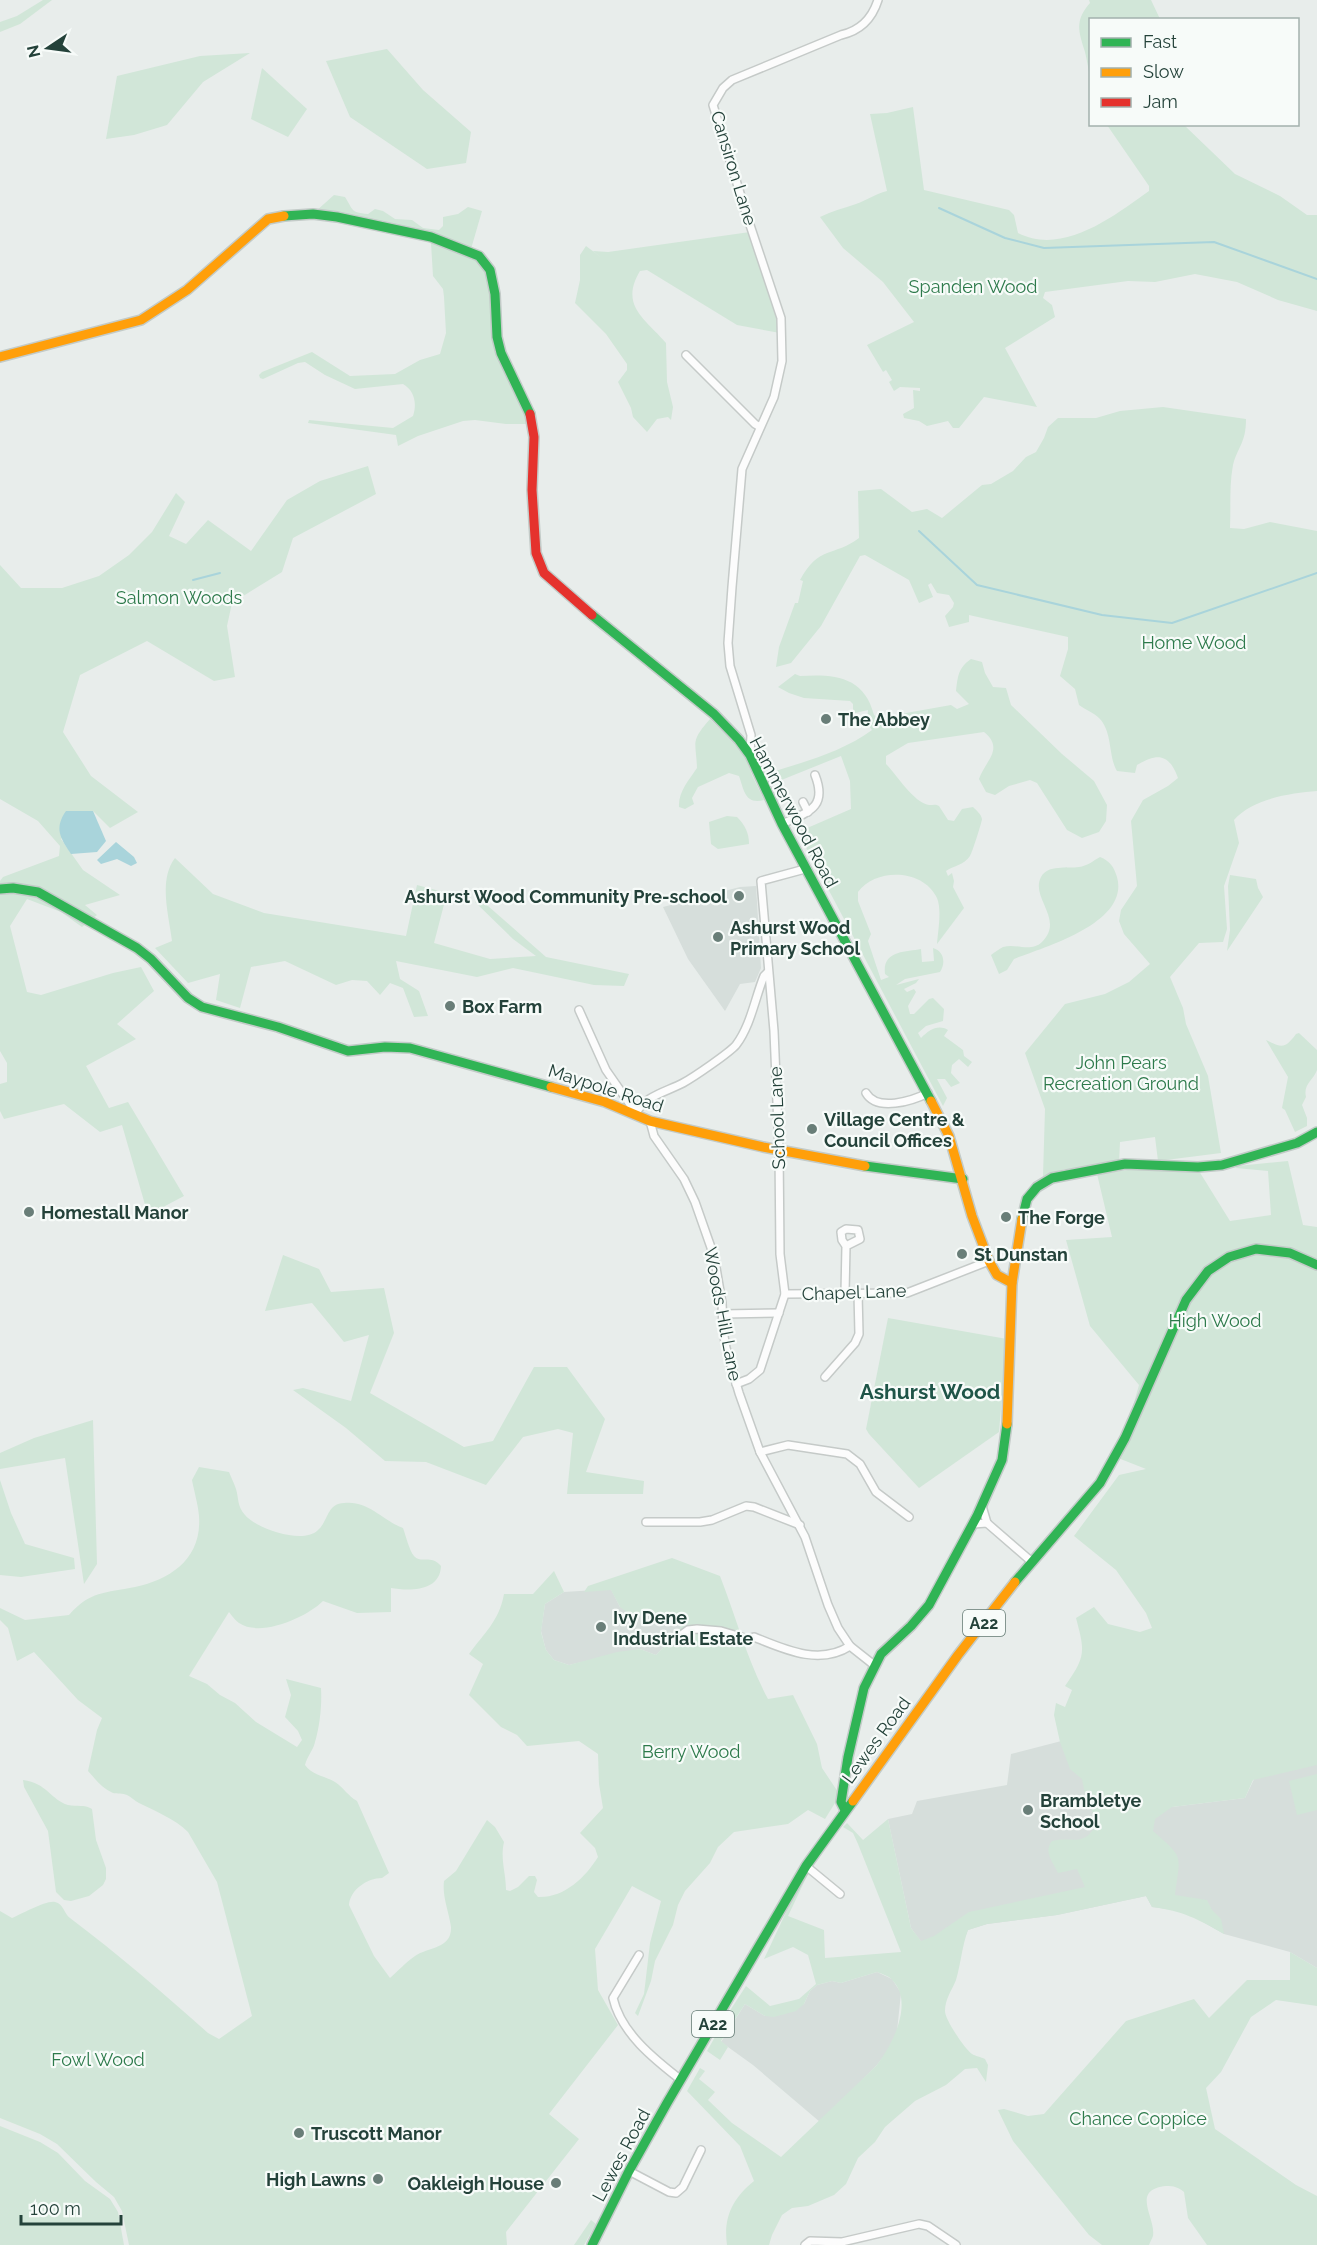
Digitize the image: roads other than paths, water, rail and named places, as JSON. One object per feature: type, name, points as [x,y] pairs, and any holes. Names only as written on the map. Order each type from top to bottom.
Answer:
[{"type":"main road","name":"Hammerwood Road","points":[[0,357],[141,320],[187,290],[268,219],[289,214],[337,217],[431,237],[479,256],[490,270],[495,294],[497,338],[501,353],[522,394],[533,424],[534,541],[536,554],[544,573],[560,589],[714,714],[750,755],[782,824],[949,1136],[972,1216],[989,1261],[997,1275],[1012,1283]]},
{"type":"main road","name":"Maypole Road","points":[[0,890],[13,888],[38,892],[137,948],[151,959],[188,998],[202,1007],[244,1017],[348,1051],[385,1047],[410,1048],[605,1102],[650,1120],[779,1150],[867,1166],[963,1179]]},
{"type":"main road","points":[[845,1810],[841,1802],[848,1757],[864,1688],[874,1665],[881,1654],[911,1626],[929,1605],[973,1524],[1002,1460],[1007,1430],[1010,1380],[1012,1283],[1024,1206],[1028,1199],[1043,1182],[1052,1178],[1125,1164],[1198,1167],[1221,1165],[1298,1143],[1317,1132]]},
{"type":"main road","name":"Lewes Road","points":[[592,2245],[629,2171],[806,1866],[958,1655],[1032,1562],[1100,1483],[1125,1438],[1186,1300],[1208,1271],[1229,1257],[1256,1249],[1290,1253],[1317,1265]]},
{"type":"street","name":"Cansiron Lane","points":[[750,755],[751,735],[730,666],[728,643],[742,469],[774,397],[782,361],[781,318],[713,105],[723,88],[732,81],[841,35],[854,32],[870,18],[878,0]]},
{"type":"street","points":[[686,355],[760,427]]},
{"type":"street","points":[[782,824],[808,812],[816,804],[820,789],[815,775]]},
{"type":"street","points":[[803,802],[808,812]]},
{"type":"street","name":"School Lane","points":[[736,1384],[749,1379],[760,1370],[785,1294],[780,1254],[774,1031],[761,881],[805,868]]},
{"type":"street","points":[[579,1010],[606,1070],[635,1114],[650,1098],[685,1082],[735,1046],[750,1017],[764,976],[768,972]]},
{"type":"street","points":[[866,1093],[870,1100],[878,1103],[912,1101],[928,1093]]},
{"type":"street","name":"Woods Hill Lane","points":[[650,1120],[654,1136],[684,1179],[695,1202],[714,1256],[726,1347],[736,1384],[760,1452],[771,1477],[800,1525],[838,1628],[850,1646],[874,1665]]},
{"type":"street","points":[[845,1293],[846,1246]]},
{"type":"street","name":"Chapel Lane","points":[[785,1294],[908,1293],[989,1261]]},
{"type":"street","points":[[825,1377],[855,1343],[859,1334],[858,1293]]},
{"type":"street","points":[[723,1314],[779,1313]]},
{"type":"street","points":[[760,1452],[788,1445],[847,1454],[860,1464],[876,1492],[909,1517]]},
{"type":"street","points":[[646,1522],[712,1520],[746,1506],[800,1525]]},
{"type":"street","points":[[982,1506],[987,1523],[1032,1562]]},
{"type":"street","points":[[973,1524],[987,1523]]},
{"type":"street","points":[[673,1641],[688,1630],[704,1629],[748,1639],[754,1637],[803,1655],[841,1652],[850,1646]]},
{"type":"street","points":[[806,1866],[840,1894]]},
{"type":"street","points":[[639,1955],[613,1998],[615,2004],[630,2031],[653,2059],[681,2080]]},
{"type":"street","points":[[629,2171],[669,2192],[676,2193],[683,2187],[701,2150]]},
{"type":"street","points":[[805,2245],[810,2241],[843,2242],[919,2224],[928,2226],[956,2245]]},
{"type":"water","points":[[66,811],[93,811],[106,841],[97,852],[71,854],[59,828]]},
{"type":"water","points":[[116,842],[134,857],[137,863],[131,866],[117,859],[101,864],[97,860]]},
{"type":"waterway","points":[[939,208],[1005,238],[1044,248],[1214,242],[1317,279]]},
{"type":"waterway","points":[[919,531],[977,585],[1102,615],[1172,623],[1317,573]]},
{"type":"waterway","points":[[193,580],[220,573]]},
{"type":"place","name":"The Abbey","points":[[826,719]]},
{"type":"place","name":"Ashurst Wood Community Pre-school","points":[[739,896]]},
{"type":"place","name":"Ashurst Wood Primary School","points":[[718,937]]},
{"type":"place","name":"Box Farm","points":[[450,1006]]},
{"type":"place","name":"Village Centre & Council Offices","points":[[812,1129]]},
{"type":"place","name":"Homestall Manor","points":[[29,1212]]},
{"type":"place","name":"The Forge","points":[[1006,1217]]},
{"type":"place","name":"St Dunstan","points":[[962,1254]]},
{"type":"place","name":"Ivy Dene Industrial Estate","points":[[601,1627]]},
{"type":"place","name":"Brambletye School","points":[[1028,1810]]},
{"type":"place","name":"Truscott Manor","points":[[299,2133]]},
{"type":"place","name":"High Lawns","points":[[378,2179]]},
{"type":"place","name":"Oakleigh House","points":[[556,2183]]},
{"type":"district","name":"Ashurst Wood","points":[[930,1391]]},
{"type":"park label","name":"Spanden Wood","points":[[973,286]]},
{"type":"park label","name":"Salmon Woods","points":[[179,597]]},
{"type":"park label","name":"Home Wood","points":[[1194,642]]},
{"type":"park label","name":"John Pears Recreation Ground","points":[[1121,1072]]},
{"type":"park label","name":"High Wood","points":[[1215,1320]]},
{"type":"park label","name":"Berry Wood","points":[[691,1751]]},
{"type":"park label","name":"Fowl Wood","points":[[98,2059]]},
{"type":"park label","name":"Chance Coppice","points":[[1138,2118]]}]
